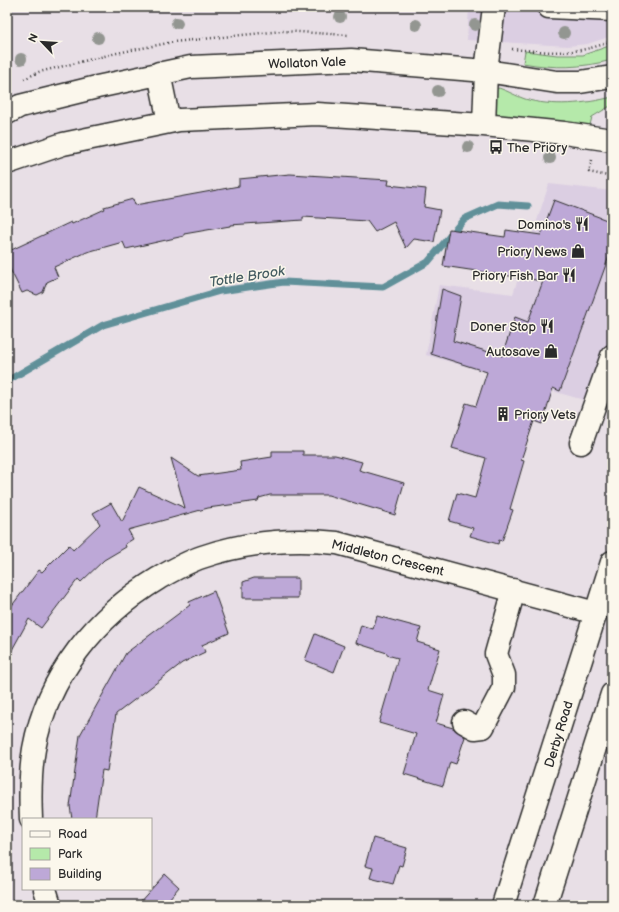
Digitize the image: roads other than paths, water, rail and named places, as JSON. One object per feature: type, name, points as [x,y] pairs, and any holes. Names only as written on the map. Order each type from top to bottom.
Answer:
[{"type":"main road","points":[[484,125],[486,71],[494,7]]},
{"type":"main road","points":[[549,7],[612,10]]},
{"type":"main road","name":"Wollaton Vale","points":[[7,112],[20,106],[191,66],[351,60],[486,71],[557,82],[580,82],[612,77]]},
{"type":"main road","points":[[159,73],[169,122]]},
{"type":"main road","points":[[7,163],[63,144],[169,122],[317,114],[564,132],[612,140]]},
{"type":"main road","points":[[581,443],[612,356]]},
{"type":"main road","name":"Middleton Crescent","points":[[31,818],[30,792],[34,749],[45,712],[70,658],[93,630],[114,610],[135,594],[178,567],[202,557],[228,550],[283,540],[309,540],[337,543],[596,613]]},
{"type":"main road","name":"Derby Road","points":[[503,905],[612,562]]},
{"type":"main road","points":[[464,722],[475,728],[483,727],[504,687],[504,675],[496,654],[514,590]]},
{"type":"main road","points":[[545,905],[612,694]]},
{"type":"main road","points":[[45,890],[50,905]]},
{"type":"waterway","name":"Tottle Brook","points":[[7,381],[103,325],[220,291],[284,282],[383,287],[428,262],[464,219],[498,204],[528,206]]},
{"type":"place","name":"The Priory","points":[[496,147]]},
{"type":"place","name":"Domino's","points":[[582,224]]},
{"type":"place","name":"Priory News","points":[[578,251]]},
{"type":"place","name":"Priory Fish Bar","points":[[569,275]]},
{"type":"place","name":"Doner Stop","points":[[547,326]]},
{"type":"place","name":"Autosave","points":[[551,351]]},
{"type":"place","name":"Priory Vets","points":[[503,414]]}]
